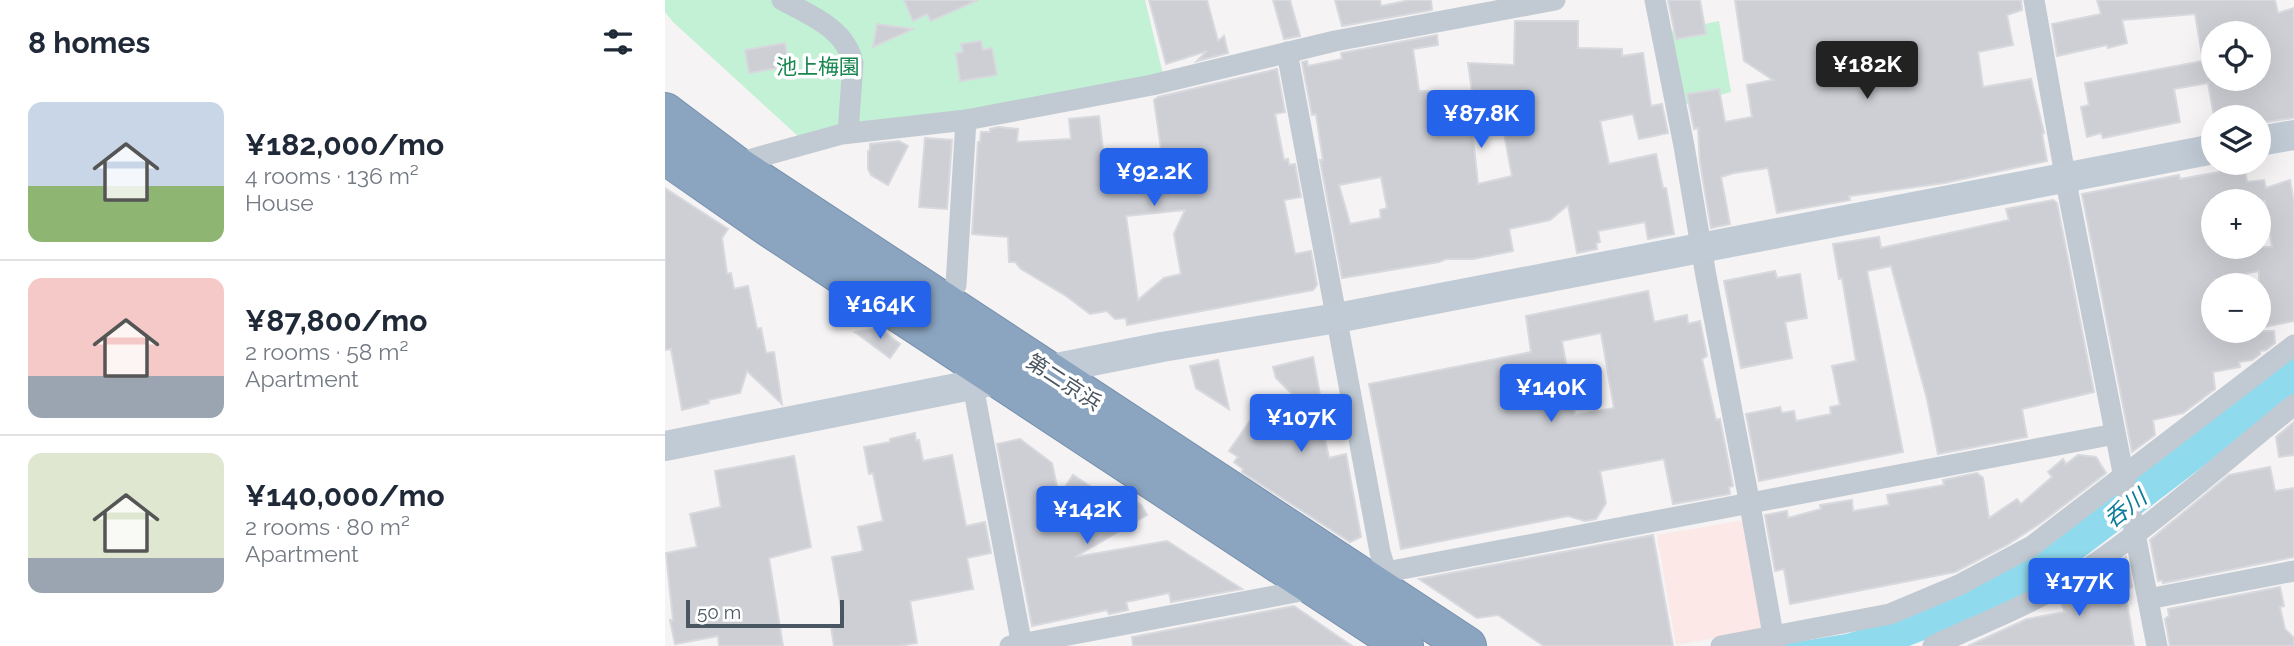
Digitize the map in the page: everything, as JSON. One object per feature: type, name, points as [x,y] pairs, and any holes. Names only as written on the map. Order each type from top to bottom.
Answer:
[{"type":"highway","name":"第二京浜","points":[[665,112],[734,164],[1048,371],[1381,579],[1467,646]]},
{"type":"highway","name":"第二京浜","points":[[665,155],[988,383],[1404,646]]},
{"type":"street","points":[[782,0],[826,24],[844,41],[851,52],[853,63],[848,133]]},
{"type":"street","points":[[734,164],[848,133],[967,120],[1152,85],[1342,39],[1555,0]]},
{"type":"street","points":[[1655,0],[1774,641]]},
{"type":"street","points":[[2034,0],[2065,177],[2157,646]]},
{"type":"street","points":[[1287,52],[1380,552],[1381,579],[2115,434]]},
{"type":"street","points":[[944,302],[956,285],[967,120]]},
{"type":"street","points":[[2271,139],[2294,135]]},
{"type":"street","points":[[665,446],[1162,347],[1338,318],[2201,151]]},
{"type":"street","points":[[1721,646],[1774,641],[1890,614],[1959,585],[2032,546],[2294,345]]},
{"type":"street","points":[[988,383],[1018,645],[1317,589]]},
{"type":"street","points":[[1933,646],[2048,592],[2078,574],[2294,405]]},
{"type":"street","points":[[2148,599],[2294,571]]},
{"type":"shaded area","points":[[1745,520],[1764,629],[1676,645],[1657,535]]},
{"type":"green space","name":"池上梅園","points":[[665,0],[1145,0],[1164,78],[968,114],[872,120],[800,138],[673,22],[665,12]]},
{"type":"green space","points":[[1719,21],[1731,92],[1677,107],[1662,33]]},
{"type":"water","name":"呑川","points":[[2294,355],[2294,397],[2058,577],[1995,613],[1909,646],[1771,646],[1846,634],[1905,616],[1959,594]]},
{"type":"building","points":[[904,0],[978,0],[931,21],[927,14],[913,21]]},
{"type":"building","points":[[1149,0],[1207,0],[1218,41],[1224,36],[1228,53],[1197,61],[1207,51],[1166,64]]},
{"type":"building","points":[[1273,0],[1290,0],[1300,36],[1284,39]]},
{"type":"building","points":[[1335,0],[1380,0],[1381,6],[1410,0],[1431,0],[1432,10],[1342,26]]},
{"type":"building","points":[[1668,0],[1700,0],[1706,34],[1676,39]]},
{"type":"building","points":[[1735,0],[2021,0],[2022,10],[2007,15],[2013,45],[1978,52],[1983,87],[2031,79],[2044,133],[2047,161],[1944,183],[1849,196],[1850,200],[1777,213],[1768,168],[1734,173],[1721,177],[1730,224],[1711,228],[1700,163],[1698,128],[1694,129],[1687,94],[1719,89],[1725,122],[1752,117],[1747,85],[1773,80],[1744,61]]},
{"type":"building","points":[[2097,0],[2275,0],[2278,13],[2294,8],[2294,118],[2271,121],[2271,105],[2212,105],[2209,91],[2271,91],[2271,21],[2201,21],[2201,49],[2195,14],[2122,20],[2127,43],[2057,56],[2052,24],[2101,14]]},
{"type":"building","points":[[1515,21],[1578,21],[1578,48],[1622,49],[1622,56],[1643,53],[1651,106],[1662,104],[1668,133],[1639,139],[1633,114],[1600,121],[1609,164],[1656,154],[1663,188],[1666,188],[1674,234],[1648,239],[1645,222],[1598,231],[1600,242],[1596,243],[1597,249],[1577,253],[1568,205],[1550,220],[1509,229],[1513,251],[1473,259],[1446,259],[1342,278],[1320,160],[1323,160],[1316,114],[1312,115],[1302,62],[1307,61],[1308,66],[1342,59],[1341,53],[1437,35],[1438,45],[1413,49],[1419,91],[1446,91],[1447,97],[1451,91],[1472,91],[1468,63],[1514,65]],"holes":[[[1504,133],[1512,176],[1478,184],[1473,137]],[[1381,177],[1387,208],[1380,210],[1381,218],[1350,224],[1339,185]]]},
{"type":"building","points":[[877,24],[913,29],[873,47]]},
{"type":"building","points":[[981,41],[983,50],[992,48],[997,75],[960,81],[956,53],[963,52],[961,44]]},
{"type":"building","points":[[785,43],[789,66],[749,73],[745,50]]},
{"type":"building","points":[[2201,61],[2201,84],[2174,89],[2180,122],[2103,138],[2101,133],[2087,137],[2081,107],[2089,105],[2085,83]]},
{"type":"building","points":[[1277,69],[1285,112],[1275,114],[1284,160],[1288,159],[1289,165],[1295,164],[1301,197],[1284,200],[1295,254],[1311,251],[1317,285],[1313,290],[1127,325],[1126,318],[1115,319],[1107,311],[1090,314],[1021,269],[1015,262],[1009,262],[1008,237],[972,234],[978,142],[981,132],[990,132],[990,129],[998,127],[1018,129],[1017,142],[1071,139],[1069,119],[1099,116],[1107,183],[1165,177],[1154,100]],"holes":[[[1185,210],[1174,234],[1181,274],[1164,278],[1138,300],[1126,216]]]},
{"type":"building","points":[[925,138],[952,140],[947,209],[919,207]]},
{"type":"building","points":[[899,141],[908,146],[888,185],[871,175],[868,169],[868,151],[870,144]]},
{"type":"building","points":[[2179,175],[2180,179],[2202,175],[2246,175],[2247,182],[2264,180],[2266,188],[2290,180],[2294,203],[2294,321],[2271,326],[2271,273],[2201,273],[2201,343],[2271,343],[2271,331],[2274,331],[2275,343],[2260,351],[2252,360],[2239,362],[2240,367],[2213,372],[2215,389],[2183,413],[2153,420],[2155,435],[2132,452],[2082,194]]},
{"type":"building","points":[[665,188],[728,229],[722,238],[727,274],[731,273],[734,289],[748,286],[757,329],[761,328],[766,353],[774,352],[782,404],[747,371],[740,393],[708,400],[709,403],[682,410],[671,349],[665,350]]},
{"type":"building","points":[[2053,200],[2057,203],[2094,392],[2022,409],[2027,437],[1938,454],[1927,399],[1891,266],[1867,271],[1903,452],[1759,481],[1746,414],[1780,407],[1782,413],[1794,411],[1796,421],[1831,414],[1830,407],[1840,405],[1832,366],[1856,361],[1842,278],[1839,279],[1833,244],[1879,237],[1881,248],[2009,220],[2006,209]]},
{"type":"building","points":[[1775,271],[1777,278],[1800,274],[1807,318],[1785,322],[1792,358],[1741,368],[1724,281]]},
{"type":"building","points":[[1648,291],[1654,322],[1687,315],[1688,324],[1700,321],[1707,356],[1702,359],[1716,420],[1720,419],[1733,486],[1729,487],[1730,494],[1673,504],[1664,459],[1600,471],[1606,503],[1596,519],[1585,521],[1568,516],[1401,549],[1369,384],[1531,352],[1526,316]],"holes":[[[1601,333],[1614,408],[1575,415],[1562,341]]]},
{"type":"building","points":[[879,328],[900,344],[890,358],[855,332]]},
{"type":"building","points":[[1313,357],[1321,400],[1332,398],[1337,423],[1322,426],[1329,458],[1346,454],[1361,537],[1350,542],[1242,472],[1243,469],[1234,462],[1238,457],[1229,451],[1254,415],[1302,404],[1276,378],[1273,367]]},
{"type":"building","points":[[1218,360],[1229,409],[1196,388],[1190,366]]},
{"type":"building","points":[[2294,422],[2294,455],[2279,457],[2276,437]]},
{"type":"building","points":[[915,433],[923,461],[952,455],[966,526],[985,522],[991,553],[967,558],[973,589],[910,601],[917,643],[899,646],[834,646],[831,627],[844,625],[832,557],[863,550],[858,527],[883,521],[873,473],[869,474],[864,447]]},
{"type":"building","points":[[1020,439],[1052,463],[1059,496],[1073,475],[1115,503],[1127,496],[1141,505],[1147,515],[1075,557],[1167,541],[1242,589],[1171,602],[1169,593],[1126,602],[1128,610],[1109,614],[1107,610],[1032,626],[997,444]]},
{"type":"building","points":[[2078,455],[2096,457],[2106,473],[2007,545],[1955,572],[1790,604],[1784,569],[1775,571],[1765,515],[1787,511],[1788,518],[1821,509],[1820,505],[1852,500],[1853,511],[1889,505],[1887,495],[1944,485],[1943,480],[1977,473],[1983,478],[1989,518],[2017,499],[2021,504],[2052,477],[2048,472],[2063,459],[2066,464]]},
{"type":"building","points":[[794,456],[811,547],[769,558],[783,646],[719,646],[718,636],[675,644],[670,620],[673,620],[666,553],[697,547],[690,514],[721,507],[715,471]]},
{"type":"building","points":[[2270,467],[2275,491],[2294,488],[2294,557],[2163,583],[2162,580],[2158,581],[2150,540],[2229,475]]},
{"type":"building","points":[[1653,535],[1673,646],[1544,646],[1498,615],[1477,618],[1419,579]]},
{"type":"building","points":[[2126,557],[2132,587],[2125,590],[2134,646],[1968,646],[2027,619],[2065,612],[2060,601]]},
{"type":"building","points":[[2280,587],[2284,606],[2280,607],[2285,629],[2294,638],[2294,646],[2170,646],[2165,619],[2169,616],[2168,609]]},
{"type":"building","points":[[1294,606],[1352,646],[1133,646],[1132,637]]}]
